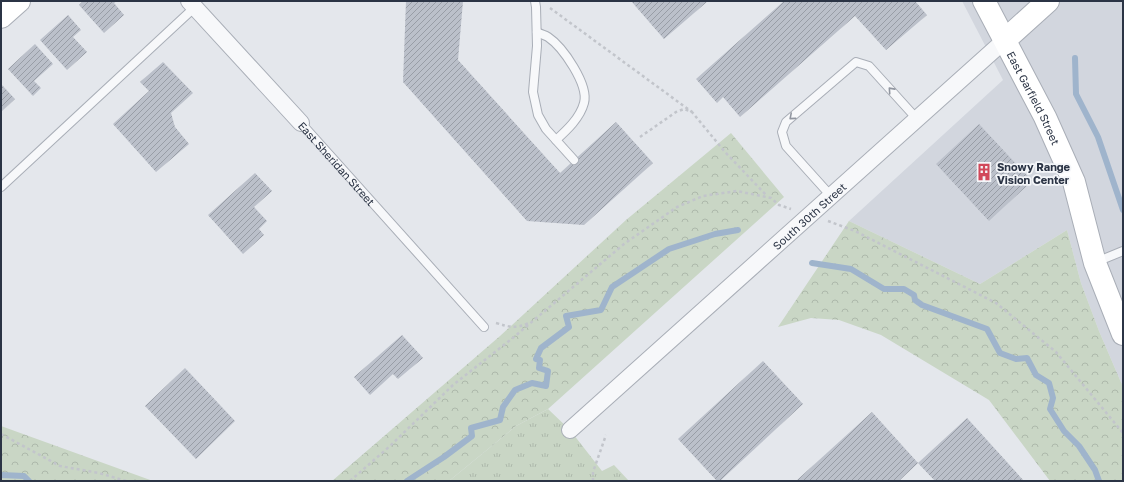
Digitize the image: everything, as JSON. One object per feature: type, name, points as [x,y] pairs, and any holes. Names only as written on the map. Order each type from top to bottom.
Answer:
[{"type":"street","points":[[1,17],[19,1]]},
{"type":"street","name":"East Garfield Street","points":[[984,1],[1045,117],[1074,182],[1095,263],[1123,334]]},
{"type":"street","name":"South 30th Street","points":[[570,430],[1048,1]]},
{"type":"street","name":"East Sheridan Street","points":[[192,4],[301,123]]},
{"type":"lane","points":[[535,1],[537,46],[533,92],[538,115],[546,129],[574,160]]},
{"type":"lane","points":[[1,187],[192,4]]},
{"type":"lane","points":[[537,32],[549,38],[564,54],[577,73],[583,87],[584,102],[578,116],[568,129],[556,140]]},
{"type":"lane","points":[[831,196],[786,146],[782,132],[786,122],[856,62],[869,66],[917,119]]},
{"type":"lane","name":"East Sheridan Street","points":[[301,123],[484,327]]},
{"type":"lane","points":[[1095,263],[1123,251]]},
{"type":"path","points":[[547,6],[692,112],[724,152],[767,196],[779,205],[855,231],[996,303],[1056,352],[1123,433]]},
{"type":"path","points":[[640,137],[676,112],[684,109],[692,112]]},
{"type":"path","points":[[350,481],[390,446],[453,385],[532,322],[624,244],[677,207],[703,196],[737,192],[771,198]]},
{"type":"path","points":[[484,327],[486,324],[493,322],[510,327],[520,327],[532,322]]},
{"type":"path","points":[[1,434],[60,466],[99,473],[126,481]]},
{"type":"path","points":[[593,481],[593,472],[606,435]]},
{"type":"shaded area","points":[[962,1],[1123,1],[1123,387],[1099,331],[1081,283],[1067,230],[980,284],[849,221],[1003,80]]},
{"type":"green space","points":[[731,133],[784,197],[548,409],[516,426],[449,481],[332,481],[500,336],[626,220]]},
{"type":"green space","points":[[849,221],[980,284],[1067,230],[1081,283],[1099,331],[1123,387],[1123,481],[1050,481],[989,400],[881,335],[839,320],[811,318],[778,327]]},
{"type":"green space","points":[[548,409],[570,430],[602,471],[614,465],[629,481],[449,481],[516,426]]},
{"type":"green space","points":[[1,426],[153,481],[1,481]]},
{"type":"building","points":[[83,1],[117,1],[114,3],[124,15],[104,33],[79,5]]},
{"type":"building","points":[[406,1],[463,1],[458,60],[560,173],[616,122],[653,163],[584,225],[527,221],[403,82]]},
{"type":"building","points":[[631,1],[708,1],[664,39]]},
{"type":"building","points":[[784,1],[915,1],[927,15],[886,50],[855,16],[740,117],[723,97],[717,103],[696,79]]},
{"type":"building","points":[[68,15],[81,30],[73,37],[87,52],[67,70],[40,40]]},
{"type":"building","points":[[35,44],[53,64],[34,81],[41,88],[33,96],[8,69]]},
{"type":"building","points":[[163,62],[193,93],[171,113],[175,127],[189,144],[156,172],[113,124],[149,91],[140,82]]},
{"type":"building","points":[[1,84],[15,99],[1,112]]},
{"type":"building","name":"Snowy Range Vision Center","points":[[979,124],[1032,181],[989,221],[936,164]]},
{"type":"building","points":[[255,173],[272,191],[254,207],[267,221],[259,229],[264,235],[243,254],[208,215]]},
{"type":"building","points":[[402,335],[423,358],[398,379],[393,374],[370,395],[354,377]]},
{"type":"building","points":[[763,361],[803,404],[720,481],[717,481],[678,439]]},
{"type":"building","points":[[185,368],[235,421],[196,459],[145,406]]},
{"type":"building","points":[[872,412],[918,463],[899,481],[796,481]]},
{"type":"building","points":[[967,418],[1024,481],[935,481],[918,463]]},
{"type":"waterway","points":[[1075,58],[1076,94],[1098,137],[1123,210]]},
{"type":"waterway","points":[[407,481],[444,457],[472,436],[471,428],[500,420],[503,407],[515,390],[532,383],[546,386],[548,371],[539,368],[540,360],[536,359],[541,348],[569,327],[566,316],[601,310],[612,287],[669,249],[715,234],[738,230]]},
{"type":"waterway","points":[[812,263],[851,269],[884,289],[904,289],[914,295],[915,300],[922,305],[987,329],[1000,353],[1016,359],[1027,358],[1036,375],[1049,383],[1053,398],[1050,409],[1064,431],[1079,446],[1095,470],[1099,481]]},
{"type":"waterway","points":[[1,475],[24,476],[29,481]]},
{"type":"place","name":"Snowy Range Vision Center","points":[[984,172]]}]
